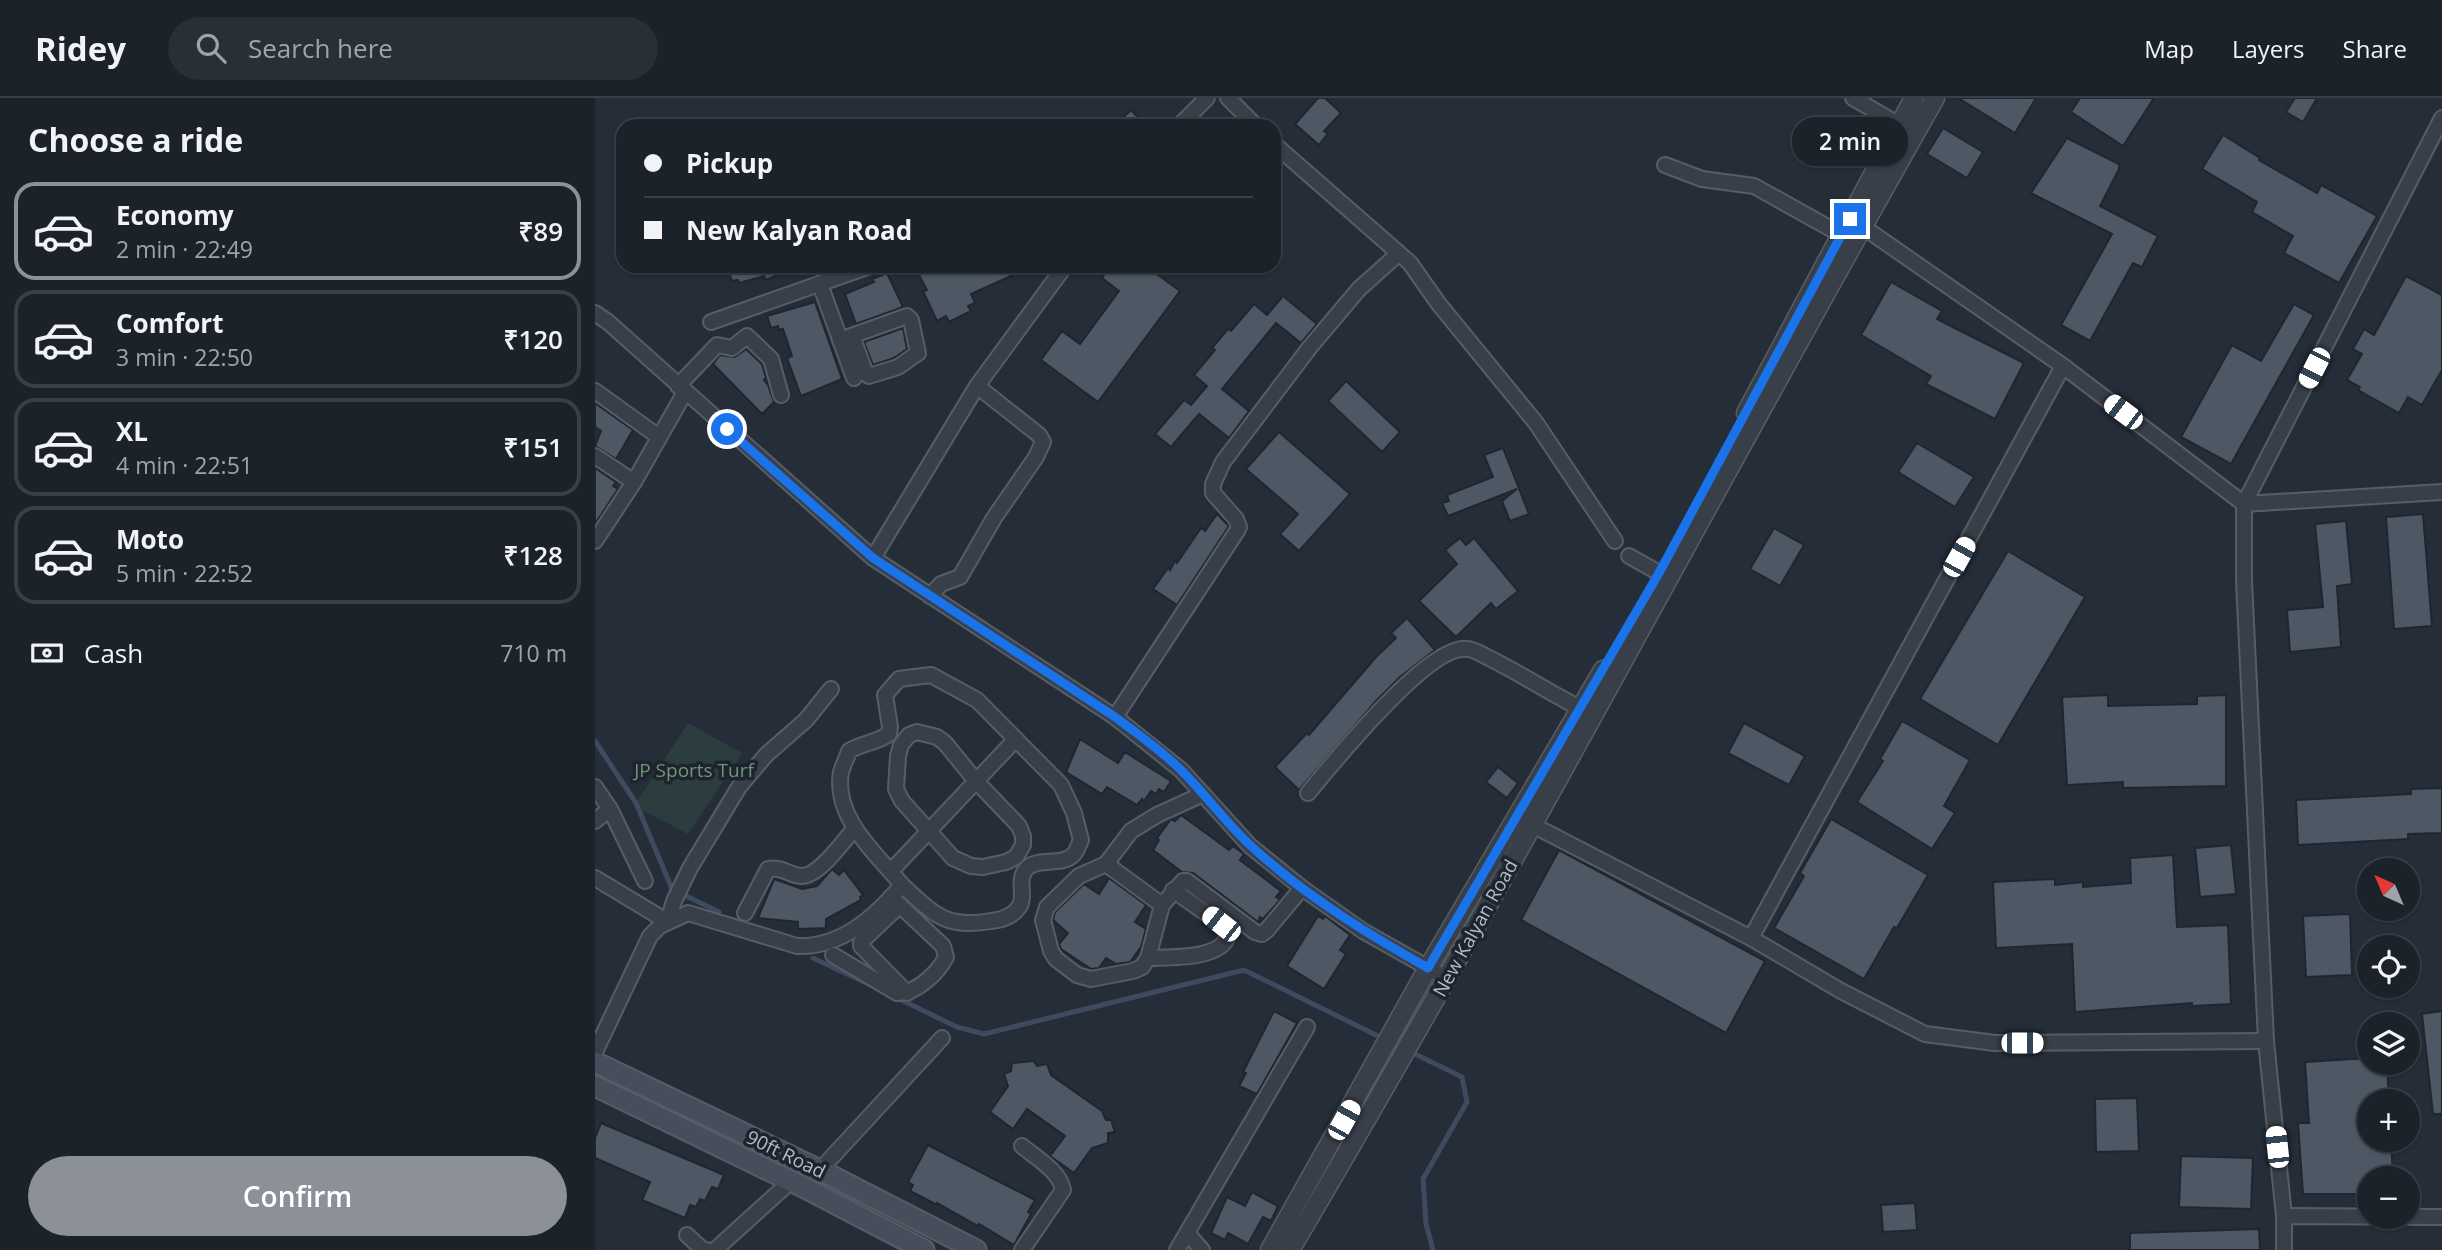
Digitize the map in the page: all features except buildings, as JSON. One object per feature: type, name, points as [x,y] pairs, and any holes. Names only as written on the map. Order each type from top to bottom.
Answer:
[{"type":"main road","name":"90ft Road","points":[[595,1062],[820,1170],[976,1250]]},
{"type":"main road","name":"90ft Road","points":[[595,1086],[791,1181],[925,1250]]},
{"type":"street","points":[[1186,119],[1207,98]]},
{"type":"street","points":[[1228,98],[1249,119]]},
{"type":"street","points":[[1853,98],[1907,130]]},
{"type":"street","points":[[1907,130],[1914,98]]},
{"type":"street","points":[[1789,346],[1907,130],[1935,98]]},
{"type":"street","points":[[2284,1250],[2284,1216],[2266,1041],[2244,580],[2244,503],[2442,118]]},
{"type":"street","points":[[1281,151],[1410,263],[1438,303],[1536,423],[1615,541]]},
{"type":"street","points":[[1665,165],[1702,179],[1754,186],[1852,230],[2063,366],[2244,503],[2442,492]]},
{"type":"street","points":[[1115,717],[1239,527],[1236,519],[1213,493],[1213,484],[1223,461],[1310,347],[1351,299],[1398,254]]},
{"type":"street","points":[[711,323],[851,273]]},
{"type":"street","points":[[873,558],[977,386],[1060,273]]},
{"type":"street","points":[[820,284],[846,338],[866,374],[869,376],[898,367],[916,355],[918,350],[909,317],[846,338]]},
{"type":"street","points":[[595,313],[873,558],[1115,717],[1181,770],[1250,846],[1302,888],[1363,931],[1448,979]]},
{"type":"street","points":[[595,541],[634,482],[681,389],[717,345],[732,348],[747,335],[772,361],[781,395]]},
{"type":"street","points":[[846,338],[854,378]]},
{"type":"street","name":"New Kalyan Road","points":[[1290,1250],[1303,1211],[1428,968],[1524,820],[1777,382],[1789,346]]},
{"type":"street","name":"New Kalyan Road","points":[[1663,576],[1789,346]]},
{"type":"street","points":[[1751,938],[2063,366]]},
{"type":"street","points":[[930,596],[941,584],[960,577],[1043,442],[1039,435],[977,386]]},
{"type":"street","points":[[595,391],[659,437]]},
{"type":"street","points":[[595,456],[634,482]]},
{"type":"street","points":[[1629,556],[1663,576]]},
{"type":"street","points":[[1308,793],[1359,733],[1423,670],[1454,649],[1469,648],[1520,673],[1586,711]]},
{"type":"street","points":[[931,675],[977,700],[1015,740],[1061,785],[1074,813],[1081,840],[1074,855],[1063,860],[1034,864],[1026,869],[1020,879],[1021,901],[1018,909],[1002,919],[969,925],[953,923],[939,916],[902,885],[855,828],[846,813],[841,772],[849,751],[862,744],[878,742],[889,734],[885,695],[899,678],[931,675]]},
{"type":"street","points":[[668,922],[683,880],[739,787],[766,755],[806,720],[831,689]]},
{"type":"street","points":[[916,732],[937,737],[955,754],[976,781],[1019,826],[1023,845],[1016,858],[995,864],[971,866],[953,858],[902,801],[896,789],[901,745],[909,735],[916,732]]},
{"type":"street","points":[[889,734],[901,745]]},
{"type":"street","points":[[891,871],[1015,740]]},
{"type":"street","points":[[595,787],[610,809],[645,881]]},
{"type":"street","points":[[1203,794],[1157,815],[1131,831],[1106,864],[1079,876],[1047,907],[1042,920],[1056,959],[1077,975],[1091,979],[1142,967],[1148,958],[1162,905],[1182,881],[1187,881],[1255,932],[1262,934],[1302,888]]},
{"type":"street","points":[[595,821],[610,809]]},
{"type":"street","points":[[1524,820],[1751,938],[1841,991],[1926,1034],[1995,1043],[2266,1041]]},
{"type":"street","name":"New Kalyan Road","points":[[1270,1250],[1303,1211],[1448,979],[1524,820]]},
{"type":"street","points":[[745,913],[768,869],[774,868],[803,876],[817,871],[855,828]]},
{"type":"street","points":[[1016,858],[1026,869]]},
{"type":"street","points":[[1106,864],[1162,905]]},
{"type":"street","points":[[595,878],[668,922]]},
{"type":"street","points":[[902,885],[896,901],[863,938],[861,946],[907,993]]},
{"type":"street","points":[[1148,958],[1195,956],[1220,947],[1227,941],[1228,935],[1221,924],[1174,890]]},
{"type":"street","points":[[595,1052],[650,936],[660,926],[688,913],[797,946],[806,946],[843,936],[896,901]]},
{"type":"street","points":[[833,955],[889,990],[907,993],[914,990],[942,965],[946,951],[896,901]]},
{"type":"street","points":[[1177,1250],[1307,1027]]},
{"type":"street","points":[[820,1170],[942,1038]]},
{"type":"street","points":[[1022,1146],[1056,1175],[1063,1191],[1023,1250]]},
{"type":"street","points":[[715,1250],[791,1181]]},
{"type":"street","points":[[2284,1216],[2442,1217]]},
{"type":"street","points":[[1188,1234],[1202,1250]]},
{"type":"street","points":[[687,1235],[706,1250]]},
{"type":"green space","name":"JP Sports Turf","points":[[688,723],[742,753],[688,834],[638,808],[640,805],[636,803]]},
{"type":"waterway","points":[[595,741],[636,803],[672,889],[719,912]]},
{"type":"waterway","points":[[813,958],[877,988]]},
{"type":"waterway","points":[[895,997],[957,1027],[984,1034],[1244,970],[1378,1036]]},
{"type":"waterway","points":[[1415,1054],[1462,1077],[1467,1102],[1423,1179],[1426,1224],[1433,1250]]},
{"type":"route","points":[[727,429],[873,558],[1115,717],[1152,745],[1181,770],[1250,846],[1302,888],[1363,931],[1428,968],[1659,573],[1850,219]]}]
